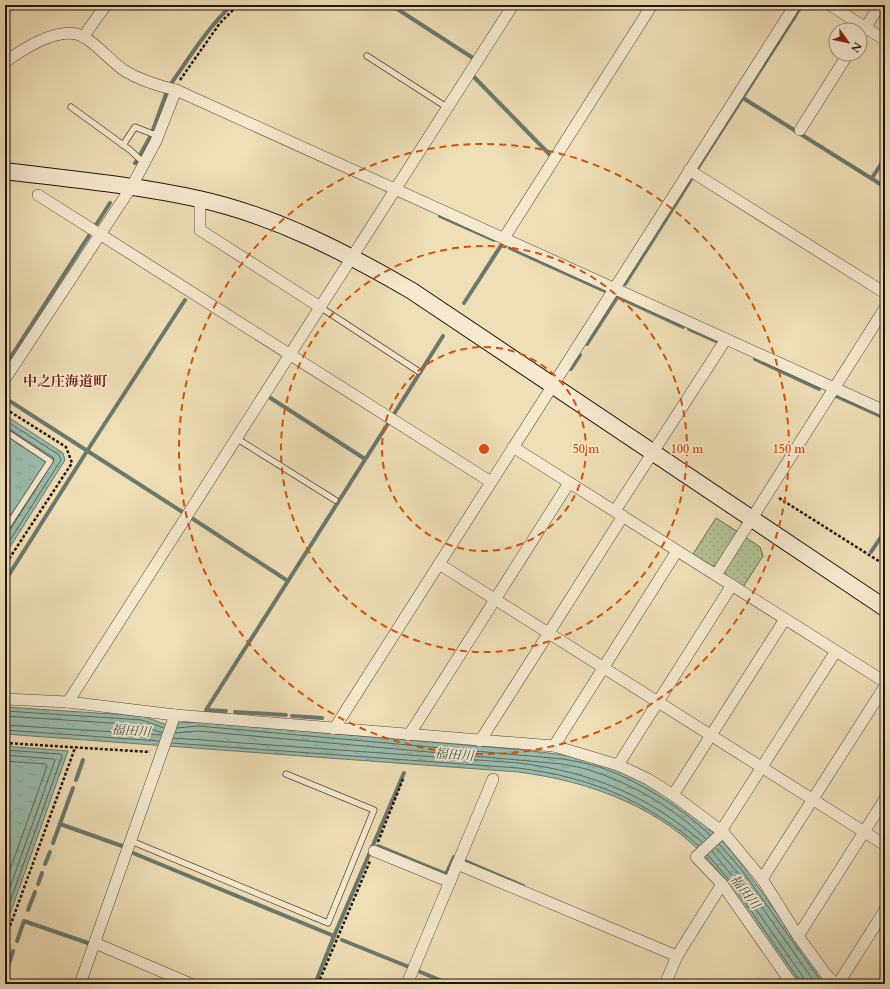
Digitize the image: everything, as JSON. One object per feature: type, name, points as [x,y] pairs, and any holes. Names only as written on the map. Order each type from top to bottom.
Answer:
[{"type":"street","points":[[83,37],[106,5]]},
{"type":"street","points":[[68,702],[513,5]]},
{"type":"street","points":[[504,238],[652,5]]},
{"type":"street","points":[[334,729],[795,5]]},
{"type":"street","points":[[830,5],[851,22]]},
{"type":"street","points":[[868,24],[880,5]]},
{"type":"street","points":[[5,62],[22,50],[55,36],[68,34],[83,37],[125,70],[163,87],[176,90],[885,411]]},
{"type":"street","points":[[868,34],[885,40]]},
{"type":"street","points":[[800,130],[843,62]]},
{"type":"street","points":[[5,379],[132,186],[158,136],[176,90]]},
{"type":"street","points":[[689,170],[885,293]]},
{"type":"street","points":[[5,171],[132,186],[200,200],[266,219],[352,256],[412,290],[750,519],[885,608]]},
{"type":"street","points":[[38,195],[491,482]]},
{"type":"street","points":[[200,200],[200,230],[320,307]]},
{"type":"street","points":[[716,575],[750,519],[885,308]]},
{"type":"street","points":[[480,741],[548,633],[619,514],[653,453],[726,339]]},
{"type":"street","points":[[513,447],[885,682]]},
{"type":"street","points":[[409,735],[569,483]]},
{"type":"street","points":[[554,746],[677,551]]},
{"type":"street","points":[[439,564],[885,845]]},
{"type":"street","points":[[618,765],[732,585]]},
{"type":"street","points":[[673,795],[785,619]]},
{"type":"street","points":[[792,984],[722,884],[696,857],[721,833],[836,651]]},
{"type":"street","points":[[762,879],[885,686]]},
{"type":"street","points":[[5,699],[68,702],[175,715],[554,746],[618,765],[648,779],[673,795],[721,833],[762,879],[798,936],[825,973],[837,984],[885,910]]},
{"type":"street","points":[[80,984],[175,715]]},
{"type":"street","points":[[407,984],[493,779]]},
{"type":"street","points":[[798,936],[885,799]]},
{"type":"street","points":[[374,851],[450,882]]},
{"type":"street","points":[[457,864],[677,956]]},
{"type":"street","points":[[665,984],[677,956],[722,884]]},
{"type":"street","points":[[95,943],[189,984]]},
{"type":"lane","points":[[367,56],[448,108]]},
{"type":"lane","points":[[71,107],[123,145],[144,163]]},
{"type":"lane","points":[[123,145],[134,127],[158,136]]},
{"type":"lane","points":[[320,307],[418,371]]},
{"type":"lane","points":[[5,431],[50,461],[5,530]]},
{"type":"lane","points":[[236,438],[335,500]]},
{"type":"lane","points":[[131,842],[328,924],[374,810],[286,774]]},
{"type":"path","points":[[176,90],[182,76],[220,23],[238,5]]},
{"type":"path","points":[[768,491],[885,565]]},
{"type":"path","points":[[5,743],[75,748],[163,749]]},
{"type":"path","points":[[5,940],[75,748]]},
{"type":"path","points":[[318,984],[403,779]]},
{"type":"green space","points":[[716,518],[738,532],[718,565],[712,566],[693,554]]},
{"type":"green space","points":[[745,537],[760,547],[763,556],[743,587],[725,575],[724,570]]},
{"type":"water","points":[[5,415],[63,453],[65,460],[5,555]]},
{"type":"water","name":"福田川","points":[[5,707],[143,716],[164,724],[197,722],[523,750],[570,756],[597,763],[639,780],[659,792],[698,819],[716,835],[745,869],[828,984],[796,984],[724,879],[694,845],[649,813],[624,800],[598,790],[572,782],[518,772],[5,734]]},
{"type":"water","points":[[5,746],[68,751],[5,928]]},
{"type":"waterway","points":[[170,85],[207,33],[232,5]]},
{"type":"waterway","points":[[391,5],[473,58]]},
{"type":"waterway","points":[[697,169],[802,5]]},
{"type":"waterway","points":[[473,76],[552,157]]},
{"type":"waterway","points":[[153,130],[166,94]]},
{"type":"waterway","points":[[743,98],[885,187]]},
{"type":"waterway","points":[[140,155],[150,137]]},
{"type":"waterway","points":[[872,178],[885,158]]},
{"type":"waterway","points":[[625,284],[692,178]]},
{"type":"waterway","points":[[96,225],[110,203]]},
{"type":"waterway","points":[[440,216],[494,240]]},
{"type":"waterway","points":[[5,366],[90,234]]},
{"type":"waterway","points":[[464,303],[502,244]]},
{"type":"waterway","points":[[510,248],[605,291]]},
{"type":"waterway","points":[[616,296],[683,327]]},
{"type":"waterway","points":[[587,344],[618,296]]},
{"type":"waterway","points":[[87,451],[185,300]]},
{"type":"waterway","points":[[689,329],[718,342]]},
{"type":"waterway","points":[[394,414],[443,336]]},
{"type":"waterway","points":[[571,369],[580,355]]},
{"type":"waterway","points":[[755,359],[819,389]]},
{"type":"waterway","points":[[836,396],[885,418]]},
{"type":"waterway","points":[[269,397],[365,459]]},
{"type":"waterway","points":[[5,398],[184,513]]},
{"type":"waterway","points":[[226,711],[206,710],[389,422]]},
{"type":"waterway","points":[[5,581],[87,451]]},
{"type":"waterway","points":[[190,517],[288,581]]},
{"type":"waterway","points":[[871,552],[885,531]]},
{"type":"waterway","points":[[235,712],[286,715]]},
{"type":"waterway","points":[[292,716],[322,718]]},
{"type":"waterway","points":[[76,780],[83,760]]},
{"type":"waterway","points":[[315,984],[404,773]]},
{"type":"waterway","points":[[53,843],[73,788]]},
{"type":"waterway","points":[[60,824],[122,846]]},
{"type":"waterway","points":[[378,846],[446,874],[454,857]]},
{"type":"waterway","points":[[45,864],[50,852]]},
{"type":"waterway","points":[[133,853],[334,936]]},
{"type":"waterway","points":[[465,861],[523,886]]},
{"type":"waterway","points":[[38,884],[42,873]]},
{"type":"waterway","points":[[28,910],[35,892]]},
{"type":"waterway","points":[[17,941],[24,921],[88,943]]},
{"type":"waterway","points":[[342,940],[409,967]]},
{"type":"waterway","points":[[5,966],[8,967],[13,951]]},
{"type":"waterway","points":[[418,971],[449,984]]},
{"type":"district","name":"中之庄海道町","points":[[65,381]]}]
